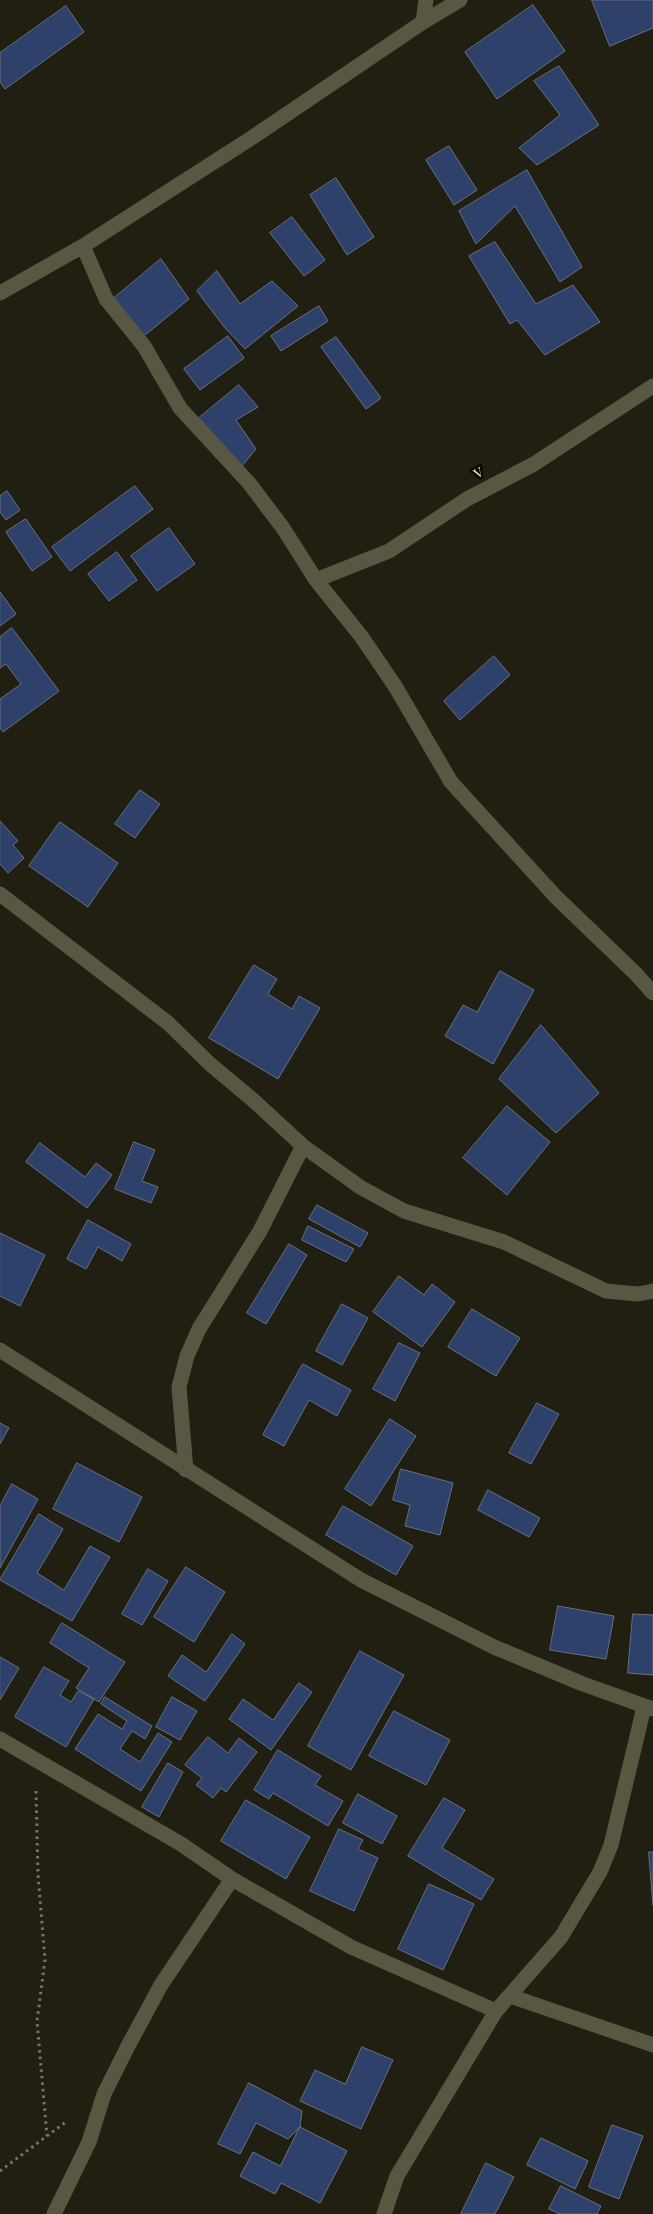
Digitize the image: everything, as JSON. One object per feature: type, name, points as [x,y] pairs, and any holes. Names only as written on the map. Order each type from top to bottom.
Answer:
[{"type":"street","points":[[423,22],[426,0]]},
{"type":"street","points":[[0,293],[84,246],[253,137],[423,22],[460,0]]},
{"type":"street","points":[[84,246],[106,299],[144,346],[180,408],[249,483],[283,528],[316,580],[361,636],[395,686],[451,782],[556,897],[636,974],[653,994]]},
{"type":"street","name":"v","points":[[316,580],[389,551],[467,499],[534,464],[653,386]]},
{"type":"street","points":[[0,894],[168,1023],[210,1064],[303,1146],[360,1187],[404,1211],[504,1242],[606,1291],[638,1294],[653,1291]]},
{"type":"street","points":[[186,1470],[180,1387],[187,1356],[199,1329],[260,1231],[303,1146]]},
{"type":"street","points":[[0,1350],[186,1470],[362,1580],[494,1646],[649,1708],[611,1845],[600,1872],[561,1937],[496,2011],[398,2176],[384,2214]]},
{"type":"street","points":[[0,1739],[181,1844],[232,1878],[351,1947],[496,2011]]},
{"type":"street","points":[[54,2214],[89,2142],[104,2094],[161,1985],[232,1878]]},
{"type":"street","points":[[510,1996],[653,2044]]},
{"type":"path","points":[[36,1760],[38,1875],[45,1960],[37,2020],[47,2136]]},
{"type":"path","points":[[0,2171],[104,2094]]},
{"type":"building","points":[[592,0],[653,0],[653,28],[610,46]]},
{"type":"building","points":[[533,5],[565,51],[497,99],[465,52]]},
{"type":"building","points":[[66,6],[84,32],[5,89],[0,82],[0,53]]},
{"type":"building","points":[[559,66],[599,125],[537,165],[519,148],[560,115],[534,81]]},
{"type":"building","points":[[449,146],[477,190],[454,205],[426,160]]},
{"type":"building","points":[[527,170],[582,267],[560,282],[515,206],[476,244],[459,211]]},
{"type":"building","points":[[336,178],[374,237],[347,255],[310,195]]},
{"type":"building","points":[[292,217],[325,260],[304,276],[270,233]]},
{"type":"building","points":[[495,242],[536,304],[573,285],[600,322],[545,355],[517,320],[510,324],[469,256]]},
{"type":"building","points":[[161,259],[189,299],[139,340],[113,299]]},
{"type":"building","points":[[217,271],[240,304],[272,281],[298,306],[245,349],[225,328],[197,291]]},
{"type":"building","points":[[319,306],[328,321],[281,351],[271,336]]},
{"type":"building","points":[[228,336],[244,358],[200,390],[184,369]]},
{"type":"building","points":[[336,337],[381,398],[366,409],[321,347]]},
{"type":"building","points":[[239,385],[258,407],[236,420],[256,449],[242,466],[199,418]]},
{"type":"building","points":[[135,486],[153,509],[70,571],[52,547]]},
{"type":"building","points":[[7,491],[20,510],[6,520],[0,512],[0,496]]},
{"type":"building","points":[[26,519],[52,557],[32,571],[6,532]]},
{"type":"building","points":[[169,528],[195,564],[157,591],[131,556]]},
{"type":"building","points":[[117,552],[137,580],[109,601],[88,574]]},
{"type":"building","points":[[0,592],[16,614],[0,626]]},
{"type":"building","points":[[12,628],[59,691],[3,732],[0,728],[0,699],[21,684],[6,664],[0,668],[0,637]]},
{"type":"building","points":[[494,656],[510,675],[460,720],[444,701]]},
{"type":"building","points":[[140,790],[160,804],[135,838],[115,824]]},
{"type":"building","points":[[0,821],[18,841],[13,845],[24,858],[8,873],[0,864]]},
{"type":"building","points":[[60,822],[118,863],[88,907],[29,866]]},
{"type":"building","points":[[254,965],[277,979],[268,994],[292,1009],[299,996],[320,1008],[278,1079],[209,1038]]},
{"type":"building","points":[[500,971],[534,990],[493,1064],[445,1036],[463,1005],[477,1012]]},
{"type":"building","points":[[541,1025],[599,1093],[556,1133],[499,1079]]},
{"type":"building","points":[[507,1106],[550,1142],[507,1195],[463,1158]]},
{"type":"building","points":[[134,1142],[155,1150],[142,1181],[158,1187],[151,1203],[115,1189]]},
{"type":"building","points":[[40,1143],[85,1177],[96,1163],[112,1175],[87,1208],[26,1162]]},
{"type":"building","points":[[317,1205],[368,1233],[360,1247],[309,1219]]},
{"type":"building","points":[[88,1220],[131,1244],[122,1261],[98,1247],[86,1269],[67,1259]]},
{"type":"building","points":[[308,1226],[354,1249],[346,1262],[302,1240]]},
{"type":"building","points":[[0,1233],[45,1255],[20,1306],[0,1296]]},
{"type":"building","points":[[289,1244],[307,1255],[266,1324],[247,1313]]},
{"type":"building","points":[[399,1276],[424,1295],[432,1284],[455,1302],[422,1347],[373,1312]]},
{"type":"building","points":[[342,1304],[368,1318],[342,1365],[316,1351]]},
{"type":"building","points":[[472,1309],[520,1338],[496,1376],[448,1347]]},
{"type":"building","points":[[399,1343],[420,1353],[395,1401],[373,1389]]},
{"type":"building","points":[[303,1364],[351,1390],[337,1416],[309,1400],[284,1446],[263,1435]]},
{"type":"building","points":[[537,1403],[559,1414],[531,1464],[509,1453]]},
{"type":"building","points":[[390,1419],[416,1436],[371,1506],[345,1489]]},
{"type":"building","points":[[0,1423],[9,1428],[0,1444]]},
{"type":"building","points":[[77,1463],[142,1497],[119,1542],[53,1509]]},
{"type":"building","points":[[401,1469],[453,1483],[440,1535],[405,1526],[410,1505],[393,1500]]},
{"type":"building","points":[[12,1484],[38,1499],[0,1568],[0,1506]]},
{"type":"building","points":[[488,1490],[540,1518],[529,1537],[478,1510]]},
{"type":"building","points":[[343,1506],[413,1546],[396,1575],[326,1535]]},
{"type":"building","points":[[39,1514],[63,1529],[37,1573],[64,1590],[90,1546],[110,1557],[72,1621],[0,1580]]},
{"type":"building","points":[[186,1567],[225,1592],[194,1642],[154,1617]]},
{"type":"building","points":[[148,1569],[168,1581],[142,1625],[122,1614]]},
{"type":"building","points":[[558,1606],[614,1616],[606,1659],[550,1650]]},
{"type":"building","points":[[633,1614],[653,1615],[653,1675],[628,1673]]},
{"type":"building","points":[[62,1623],[125,1662],[99,1702],[76,1688],[89,1668],[50,1643]]},
{"type":"building","points":[[232,1634],[245,1644],[205,1701],[168,1676],[182,1655],[206,1672]]},
{"type":"building","points":[[360,1651],[404,1675],[351,1770],[308,1746]]},
{"type":"building","points":[[0,1657],[19,1668],[0,1700]]},
{"type":"building","points":[[44,1667],[69,1681],[60,1695],[71,1702],[78,1691],[94,1699],[66,1747],[15,1717]]},
{"type":"building","points":[[299,1683],[312,1692],[271,1750],[229,1719],[243,1699],[273,1720]]},
{"type":"building","points":[[105,1697],[152,1726],[145,1739],[132,1731],[120,1749],[140,1762],[158,1733],[172,1742],[141,1791],[75,1749],[98,1714],[122,1729],[127,1721],[101,1704]]},
{"type":"building","points":[[172,1697],[197,1711],[180,1740],[156,1727]]},
{"type":"building","points":[[394,1711],[450,1740],[426,1785],[369,1756]]},
{"type":"building","points":[[208,1737],[228,1753],[239,1738],[257,1752],[226,1792],[221,1788],[213,1798],[196,1785],[202,1778],[185,1765]]},
{"type":"building","points":[[278,1750],[321,1776],[315,1785],[343,1801],[328,1826],[273,1793],[269,1799],[254,1790]]},
{"type":"building","points":[[168,1763],[183,1772],[159,1817],[142,1807]]},
{"type":"building","points":[[358,1794],[397,1816],[382,1844],[343,1823]]},
{"type":"building","points":[[444,1798],[465,1810],[442,1848],[494,1879],[481,1900],[408,1856]]},
{"type":"building","points":[[246,1800],[310,1837],[286,1879],[221,1841]]},
{"type":"building","points":[[339,1829],[363,1840],[358,1849],[378,1858],[354,1911],[310,1891]]},
{"type":"building","points":[[649,1852],[653,1852],[653,1905]]},
{"type":"building","points":[[429,1884],[474,1904],[443,1970],[398,1949]]},
{"type":"building","points":[[362,2047],[393,2060],[361,2129],[300,2101],[315,2070],[345,2084]]},
{"type":"building","points":[[249,2083],[302,2111],[300,2127],[288,2139],[256,2123],[240,2154],[218,2144]]},
{"type":"building","points":[[612,2125],[643,2136],[619,2199],[589,2187]]},
{"type":"building","points":[[300,2127],[347,2151],[320,2203],[281,2183],[275,2194],[240,2176],[253,2152],[280,2166]]},
{"type":"building","points":[[541,2138],[588,2161],[575,2189],[527,2165]]},
{"type":"building","points":[[486,2163],[514,2177],[495,2214],[461,2214]]},
{"type":"building","points":[[561,2186],[601,2206],[597,2214],[560,2214],[549,2209]]}]
